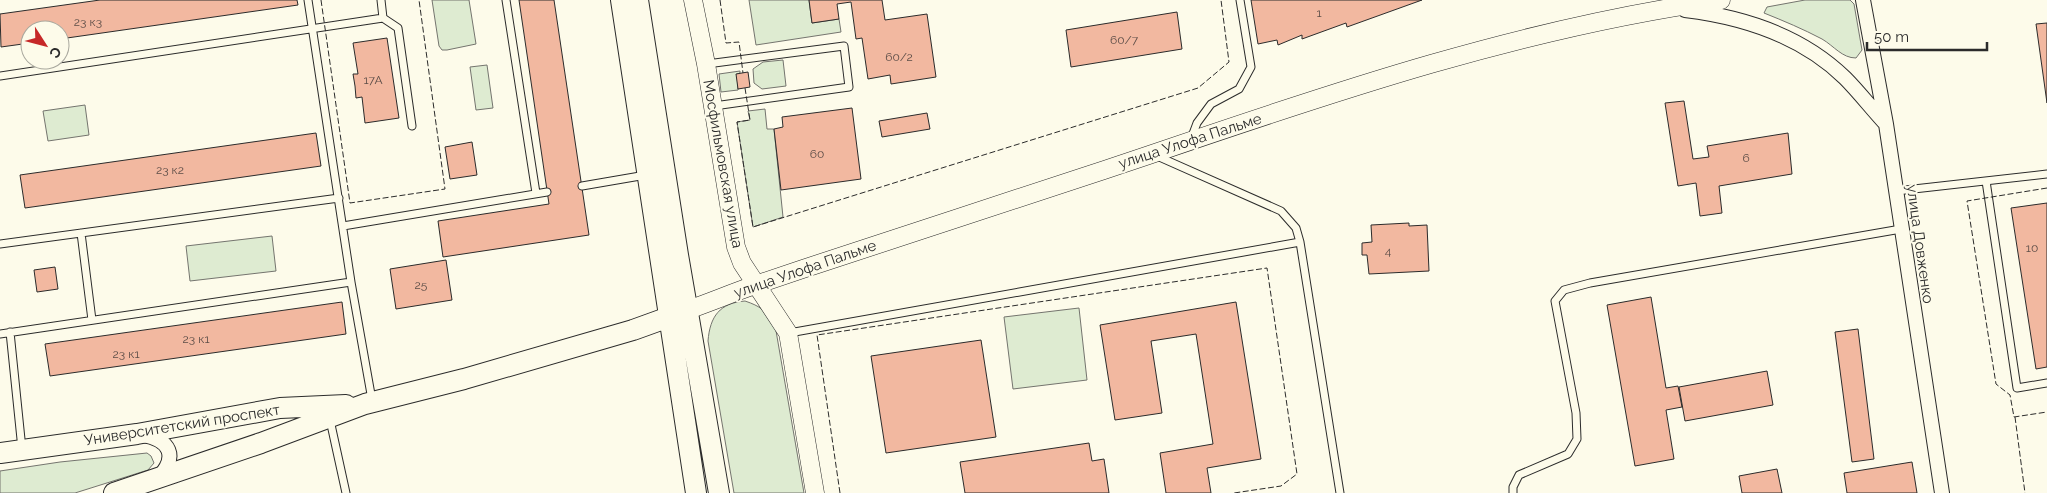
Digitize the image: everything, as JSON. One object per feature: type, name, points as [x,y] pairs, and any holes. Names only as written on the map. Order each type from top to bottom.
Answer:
[{"type":"main road","points":[[620,0],[696,493]]},
{"type":"main road","points":[[638,0],[718,493]]},
{"type":"main road","name":"Университетский проспект","points":[[114,493],[261,443],[369,403],[474,376],[633,330],[668,317]]},
{"type":"main road","name":"Университетский проспект","points":[[0,453],[137,434],[280,408],[369,403]]},
{"type":"street","name":"Мосфильмовская улица","points":[[692,0],[706,64],[736,247],[742,263],[788,333],[815,493]]},
{"type":"street","name":"улица Улофа Пальме","points":[[668,317],[756,285],[1377,80],[1585,23],[1668,7],[1721,0]]},
{"type":"street","name":"улица Довженко","points":[[1863,0],[1886,124],[1942,493]]},
{"type":"street","points":[[1668,7],[1715,14],[1748,22],[1786,37],[1819,56],[1845,78],[1886,124]]},
{"type":"street","points":[[137,434],[154,437],[164,444],[170,452],[170,462],[159,477]]},
{"type":"lane","points":[[308,0],[369,403]]},
{"type":"lane","points":[[381,0],[383,18]]},
{"type":"lane","points":[[506,0],[536,194]]},
{"type":"lane","points":[[1191,140],[1197,123],[1211,104],[1239,89],[1251,67],[1240,0]]},
{"type":"lane","points":[[0,76],[383,18],[398,28],[412,126]]},
{"type":"lane","points":[[706,64],[844,46],[850,87],[713,106]]},
{"type":"lane","points":[[1152,154],[1281,211],[1296,228],[1300,242],[1340,493]]},
{"type":"lane","points":[[1896,191],[2047,174]]},
{"type":"lane","points":[[582,186],[647,175]]},
{"type":"lane","points":[[1986,181],[2017,388],[2047,383]]},
{"type":"lane","points":[[343,226],[547,192]]},
{"type":"lane","points":[[0,244],[338,198]]},
{"type":"lane","points":[[1513,493],[1513,487],[1519,475],[1568,454],[1577,439],[1576,413],[1555,301],[1564,290],[1590,283],[1901,229]]},
{"type":"lane","points":[[81,233],[92,320]]},
{"type":"lane","points":[[788,333],[1300,242]]},
{"type":"lane","points":[[0,334],[351,282]]},
{"type":"lane","points":[[10,332],[22,450]]},
{"type":"lane","points":[[329,417],[346,493]]},
{"type":"green space","points":[[432,0],[469,0],[476,44],[442,50],[439,46]]},
{"type":"green space","points":[[749,0],[809,0],[812,23],[839,19],[841,32],[756,45]]},
{"type":"green space","points":[[1805,0],[1850,0],[1854,4],[1862,50],[1856,58],[1846,56],[1822,39],[1764,13],[1767,7]]},
{"type":"green space","points":[[783,60],[786,86],[762,89],[754,83],[753,69],[763,62]]},
{"type":"green space","points":[[487,65],[493,108],[476,110],[470,67]]},
{"type":"green space","points":[[740,71],[737,74],[738,90],[721,92],[719,74]]},
{"type":"green space","points":[[85,105],[89,135],[48,141],[43,111]]},
{"type":"green space","points":[[765,109],[767,129],[774,129],[783,217],[753,227],[737,122],[750,120],[748,111]]},
{"type":"green space","points":[[272,236],[276,271],[190,281],[186,246]]},
{"type":"green space","points":[[745,301],[763,310],[775,325],[804,493],[734,493],[708,341],[711,324],[718,312],[736,302]]},
{"type":"green space","points":[[1079,308],[1087,380],[1013,389],[1004,317]]},
{"type":"green space","points":[[147,453],[151,456],[154,463],[148,470],[75,493],[0,493],[0,471],[60,462]]},
{"type":"building","points":[[100,0],[297,0],[298,5],[70,38],[70,20],[20,20],[20,44],[1,47],[0,14]]},
{"type":"building","points":[[519,0],[554,0],[589,235],[443,257],[438,221],[549,204]]},
{"type":"building","points":[[809,0],[882,0],[885,20],[927,14],[936,77],[891,84],[890,75],[868,79],[862,38],[856,39],[851,2],[837,4],[839,19],[812,23]]},
{"type":"building","points":[[1251,0],[1422,0],[1347,27],[1346,23],[1302,39],[1302,35],[1278,45],[1277,40],[1258,44]]},
{"type":"building","points":[[1177,12],[1182,49],[1071,67],[1066,30]]},
{"type":"building","points":[[2047,23],[2047,103],[2036,24]]},
{"type":"building","points":[[387,38],[399,118],[365,123],[362,97],[356,98],[353,74],[358,74],[353,43]]},
{"type":"building","points":[[748,72],[750,87],[738,89],[736,74]]},
{"type":"building","points":[[1684,101],[1693,159],[1709,157],[1707,146],[1788,133],[1792,174],[1719,186],[1722,213],[1700,216],[1696,183],[1678,186],[1665,103]]},
{"type":"building","points":[[852,108],[861,179],[781,190],[774,129],[783,127],[782,117]]},
{"type":"building","points":[[927,113],[930,129],[882,137],[879,121]]},
{"type":"building","points":[[316,133],[321,166],[25,208],[20,175]]},
{"type":"building","points":[[472,142],[477,175],[450,179],[445,147]]},
{"type":"building","points":[[2047,203],[2047,367],[2036,369],[2011,208]]},
{"type":"building","points":[[1409,223],[1409,226],[1427,225],[1429,271],[1369,274],[1367,255],[1362,255],[1362,243],[1372,242],[1371,225]]},
{"type":"building","points":[[446,260],[452,300],[396,309],[390,269]]},
{"type":"building","points":[[55,267],[58,289],[37,292],[34,270]]},
{"type":"building","points":[[1651,297],[1666,388],[1678,386],[1682,407],[1666,410],[1674,459],[1635,466],[1607,305]]},
{"type":"building","points":[[342,302],[346,334],[50,376],[45,344]]},
{"type":"building","points":[[1236,302],[1261,459],[1207,468],[1211,493],[1166,493],[1160,453],[1213,444],[1196,334],[1151,341],[1162,413],[1115,420],[1100,325]]},
{"type":"building","points":[[1858,329],[1874,459],[1852,462],[1835,332]]},
{"type":"building","points":[[981,340],[996,437],[886,453],[871,356]]},
{"type":"building","points":[[1767,371],[1773,405],[1685,421],[1679,387]]},
{"type":"building","points":[[1089,443],[1092,461],[1104,459],[1109,493],[965,493],[960,462]]},
{"type":"building","points":[[1912,462],[1917,493],[1847,493],[1844,473]]},
{"type":"building","points":[[1777,469],[1782,493],[1742,493],[1739,476]]},
{"type":"fence","points":[[321,0],[350,203],[445,189],[419,0]]},
{"type":"fence","points":[[720,0],[726,43],[739,42],[743,73]]},
{"type":"fence","points":[[745,88],[750,120],[737,122],[753,227],[1198,88],[1229,62],[1221,0]]},
{"type":"fence","points":[[2047,188],[1967,201],[1996,384],[2010,395],[2014,417],[2047,412]]},
{"type":"fence","points":[[840,493],[817,335],[1267,268],[1297,474],[1281,486],[1234,493]]},
{"type":"fence","points":[[2015,417],[2025,493]]}]
